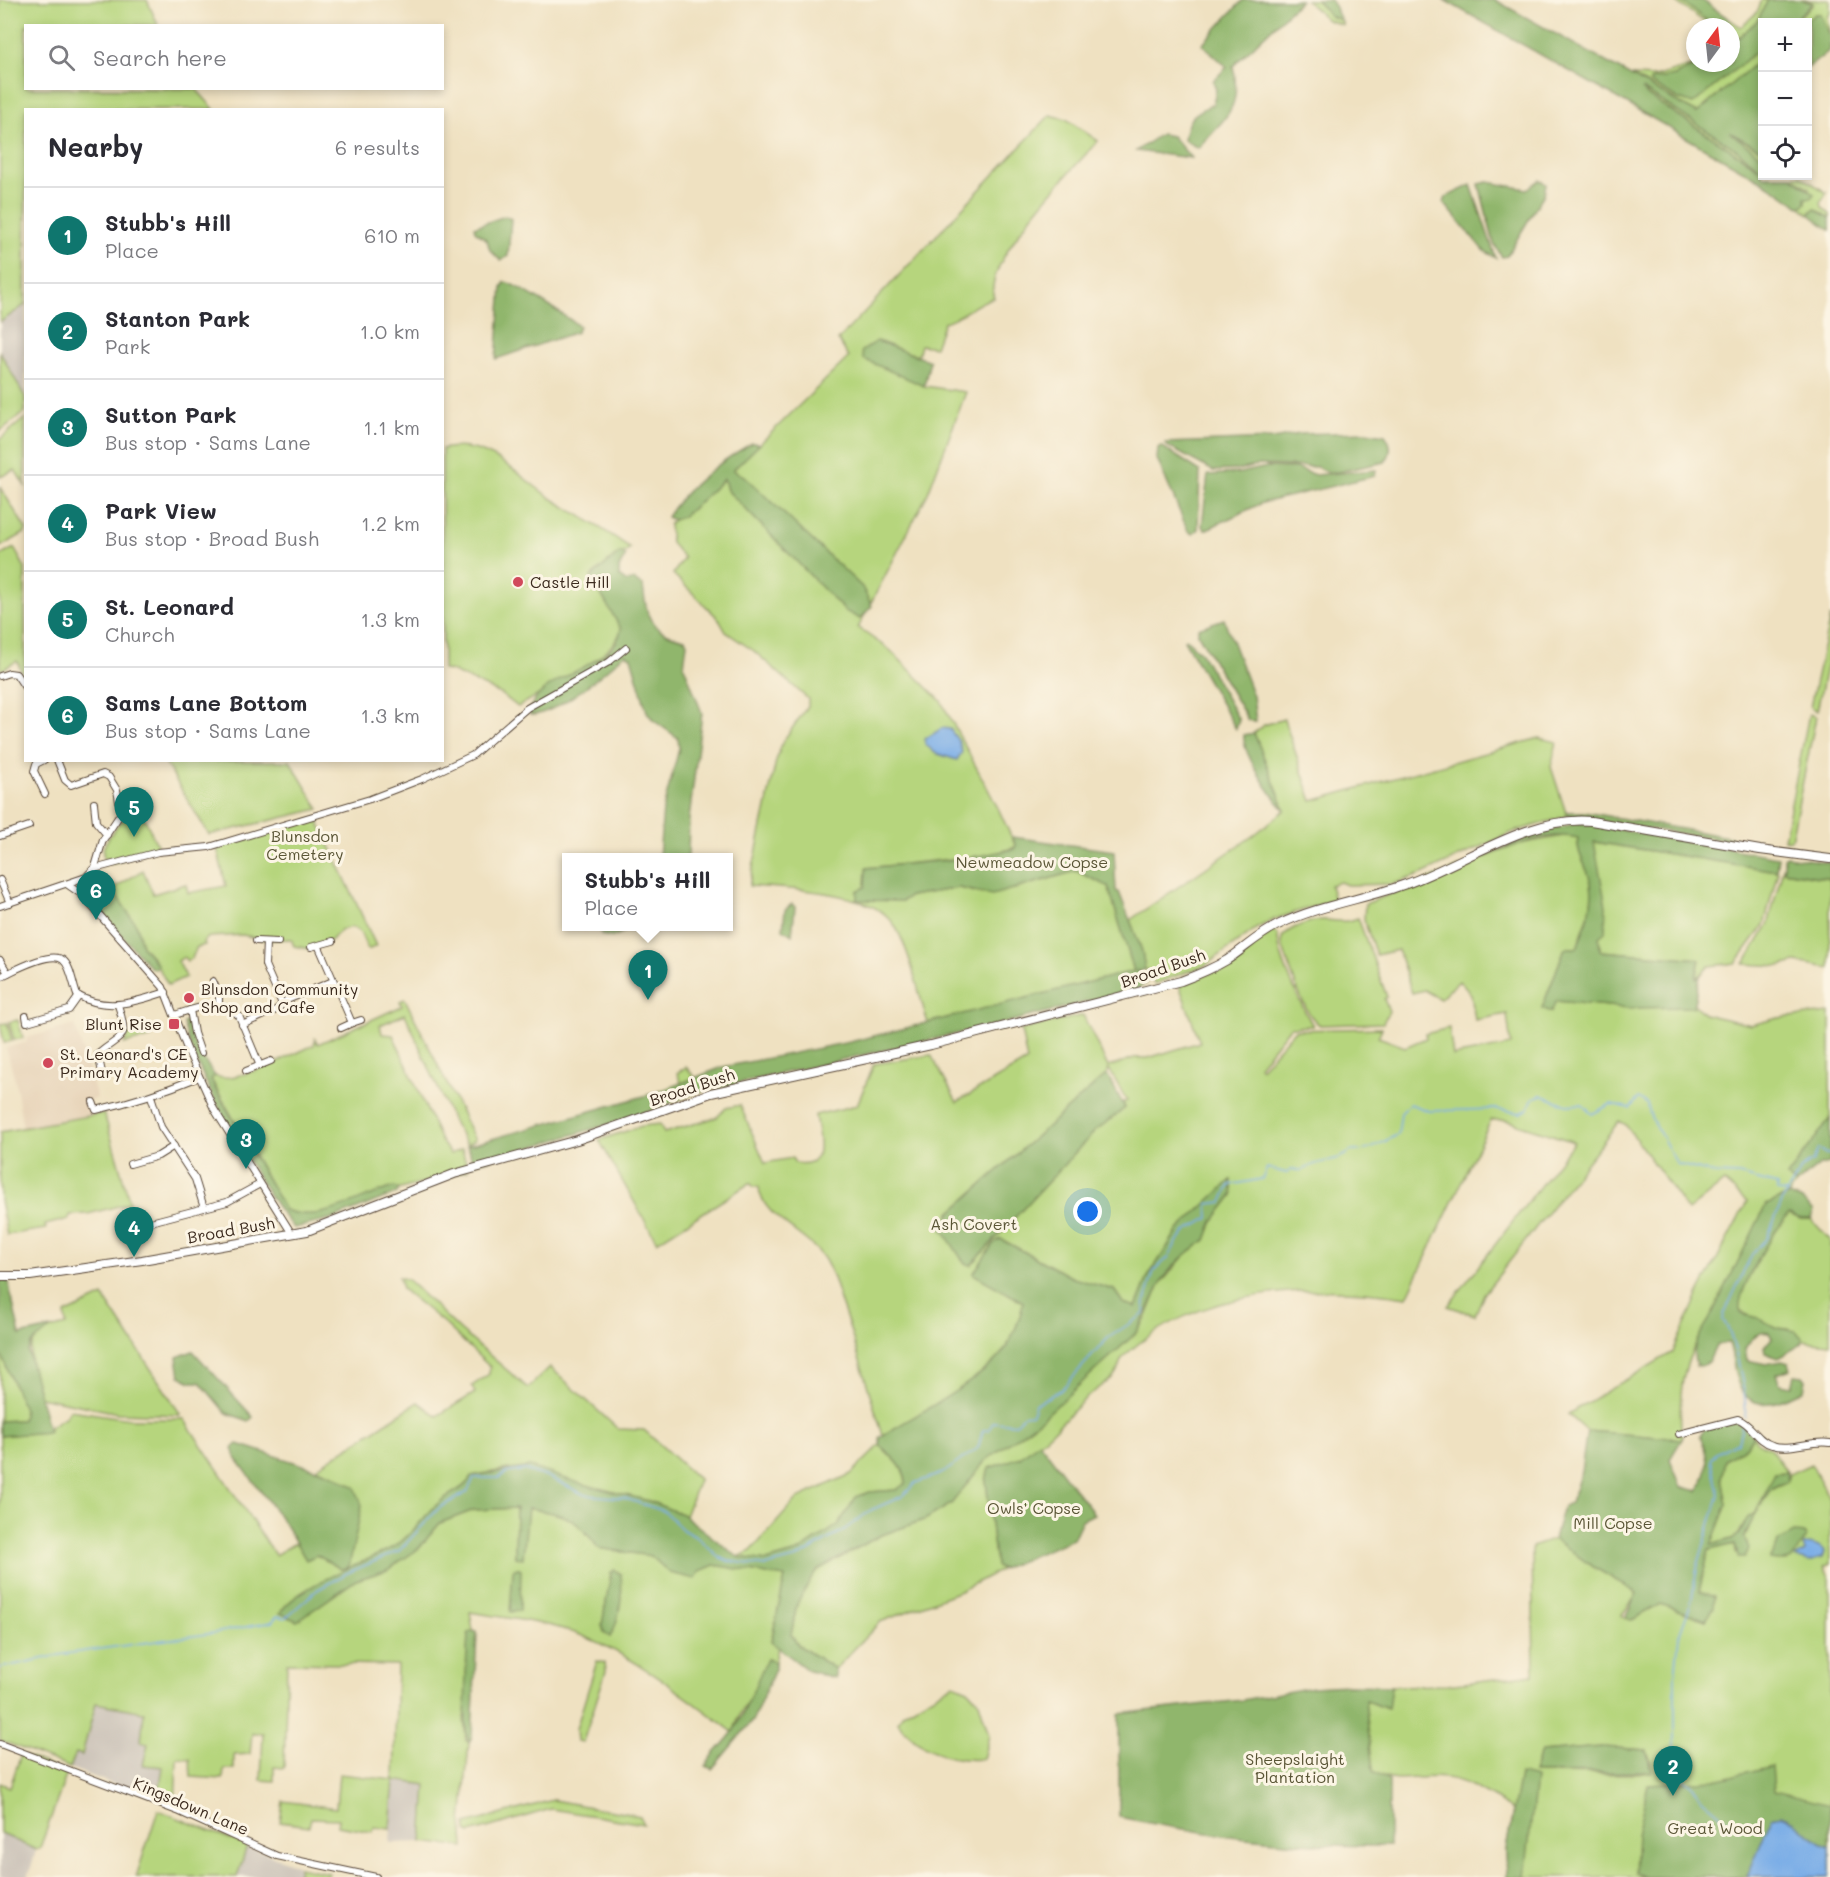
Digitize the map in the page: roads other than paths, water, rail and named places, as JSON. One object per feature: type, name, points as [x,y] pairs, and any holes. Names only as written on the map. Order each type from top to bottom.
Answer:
[{"type":"main road","name":"Broad Bush","points":[[0,1276],[19,1277],[142,1260],[292,1234],[330,1224],[454,1174],[577,1140],[711,1093],[931,1045],[1181,981],[1228,959],[1259,936],[1282,923],[1429,876],[1511,838],[1571,820],[1830,859]]},
{"type":"street","points":[[0,906],[68,885],[82,879],[94,869],[158,852],[190,851],[220,844],[370,799],[423,779],[473,755],[531,705],[609,662],[626,648]]},
{"type":"street","points":[[0,676],[9,673],[16,674],[24,686]]},
{"type":"street","points":[[40,762],[36,764],[34,771],[45,794]]},
{"type":"street","points":[[58,762],[69,784],[76,785],[105,774],[113,782],[122,809],[120,819],[107,835],[94,869]]},
{"type":"street","points":[[94,803],[96,822],[107,835]]},
{"type":"street","points":[[0,836],[29,826]]},
{"type":"street","points":[[81,894],[82,879]]},
{"type":"street","points":[[0,880],[10,903]]},
{"type":"street","points":[[68,885],[81,894],[158,979],[166,992],[199,1077],[226,1132],[292,1234]]},
{"type":"street","points":[[256,941],[278,942]]},
{"type":"street","points":[[311,947],[319,947],[333,941]]},
{"type":"street","points":[[266,942],[265,965],[282,1004]]},
{"type":"street","points":[[319,947],[352,1023]]},
{"type":"street","points":[[0,977],[53,957],[65,963],[79,996]]},
{"type":"street","points":[[0,960],[8,973]]},
{"type":"street","points":[[213,981],[219,995],[219,1006]]},
{"type":"street","points":[[242,1025],[333,981]]},
{"type":"street","points":[[79,996],[118,1005],[136,1002],[166,992]]},
{"type":"street","points":[[26,1016],[27,1022],[67,1011],[79,996]]},
{"type":"street","points":[[103,1077],[98,1054],[118,1041],[123,1032],[118,1005]]},
{"type":"street","points":[[175,1015],[207,1005],[219,1006],[237,1014],[260,1066]]},
{"type":"street","points":[[190,1010],[194,1034],[202,1049]]},
{"type":"street","points":[[341,1028],[362,1020]]},
{"type":"street","points":[[246,1071],[271,1061]]},
{"type":"street","points":[[93,1102],[96,1110],[122,1107],[199,1077]]},
{"type":"street","points":[[151,1096],[161,1127],[195,1179],[204,1208]]},
{"type":"street","points":[[130,1164],[137,1158],[158,1156],[174,1146]]},
{"type":"street","points":[[143,1224],[154,1217],[233,1200],[260,1184]]},
{"type":"street","points":[[1679,1434],[1738,1419],[1763,1441],[1774,1446],[1813,1442],[1830,1443]]},
{"type":"street","name":"Kingsdown Lane","points":[[0,1744],[180,1812],[277,1856],[376,1877]]},
{"type":"water","points":[[942,728],[950,729],[959,742],[962,752],[957,760],[935,753],[925,744],[925,739]]},
{"type":"water","points":[[1803,1545],[1820,1548],[1824,1552],[1822,1558],[1808,1562],[1795,1558],[1805,1552]]},
{"type":"water","points":[[1782,1815],[1830,1847],[1830,1877],[1747,1877],[1772,1817]]},
{"type":"waterway","points":[[0,1668],[64,1654],[214,1633],[272,1622],[277,1616],[285,1618],[317,1590],[347,1573],[399,1551],[439,1508],[467,1492],[474,1478],[498,1478],[506,1473],[525,1470],[551,1478],[585,1495],[624,1498],[664,1511],[683,1530],[698,1538],[719,1557],[728,1561],[766,1566],[797,1558],[844,1530],[871,1510],[903,1496],[915,1483],[943,1473],[978,1448],[983,1430],[989,1430],[993,1422],[1016,1424],[1023,1415],[1032,1414],[1035,1404],[1061,1390],[1108,1338],[1144,1314],[1145,1300],[1154,1271],[1169,1257],[1176,1243],[1187,1230],[1209,1218],[1208,1204],[1222,1202],[1230,1185],[1262,1179],[1267,1168],[1286,1173],[1291,1169],[1301,1171],[1314,1164],[1340,1158],[1351,1151],[1366,1150],[1376,1146],[1398,1135],[1401,1113],[1410,1104],[1429,1111],[1496,1109],[1521,1113],[1528,1109],[1533,1098],[1541,1095],[1567,1105],[1581,1104],[1592,1114],[1611,1104],[1630,1108],[1639,1098],[1647,1104],[1651,1117],[1677,1164],[1715,1174],[1739,1175],[1777,1185],[1777,1191],[1787,1192]]},
{"type":"waterway","points":[[1745,1417],[1739,1367],[1732,1339],[1723,1320],[1724,1314],[1752,1254],[1767,1238],[1784,1197],[1802,1168],[1813,1161],[1818,1149],[1830,1154]]},
{"type":"waterway","points":[[1739,1830],[1702,1799],[1693,1786],[1679,1774],[1675,1764],[1675,1676],[1679,1636],[1691,1603],[1697,1568],[1719,1495],[1711,1460],[1716,1453],[1738,1442],[1742,1426]]},
{"type":"place","name":"Castle Hill","points":[[518,582]]},
{"type":"place","name":"St. Leonard","points":[[134,837]]},
{"type":"place","name":"Sams Lane Bottom","points":[[96,920]]},
{"type":"place","name":"Blunsdon Community Shop and Cafe","points":[[189,998]]},
{"type":"place","name":"Stubb's Hill","points":[[648,1000]]},
{"type":"place","name":"Blunt Rise","points":[[174,1024]]},
{"type":"place","name":"St. Leonard's CE Primary Academy","points":[[48,1063]]},
{"type":"place","name":"Sutton Park","points":[[246,1169]]},
{"type":"place","name":"Park View","points":[[134,1257]]},
{"type":"place","name":"Stanton Park","points":[[1673,1796]]},
{"type":"park label","name":"Blunsdon Cemetery","points":[[305,845]]},
{"type":"park label","name":"Newmeadow Copse","points":[[1032,862]]},
{"type":"park label","name":"Ash Covert","points":[[974,1224]]},
{"type":"park label","name":"Owls' Copse","points":[[1034,1508]]},
{"type":"park label","name":"Mill Copse","points":[[1613,1523]]},
{"type":"park label","name":"Sheepslaight Plantation","points":[[1295,1768]]},
{"type":"park label","name":"Great Wood","points":[[1715,1828]]}]
